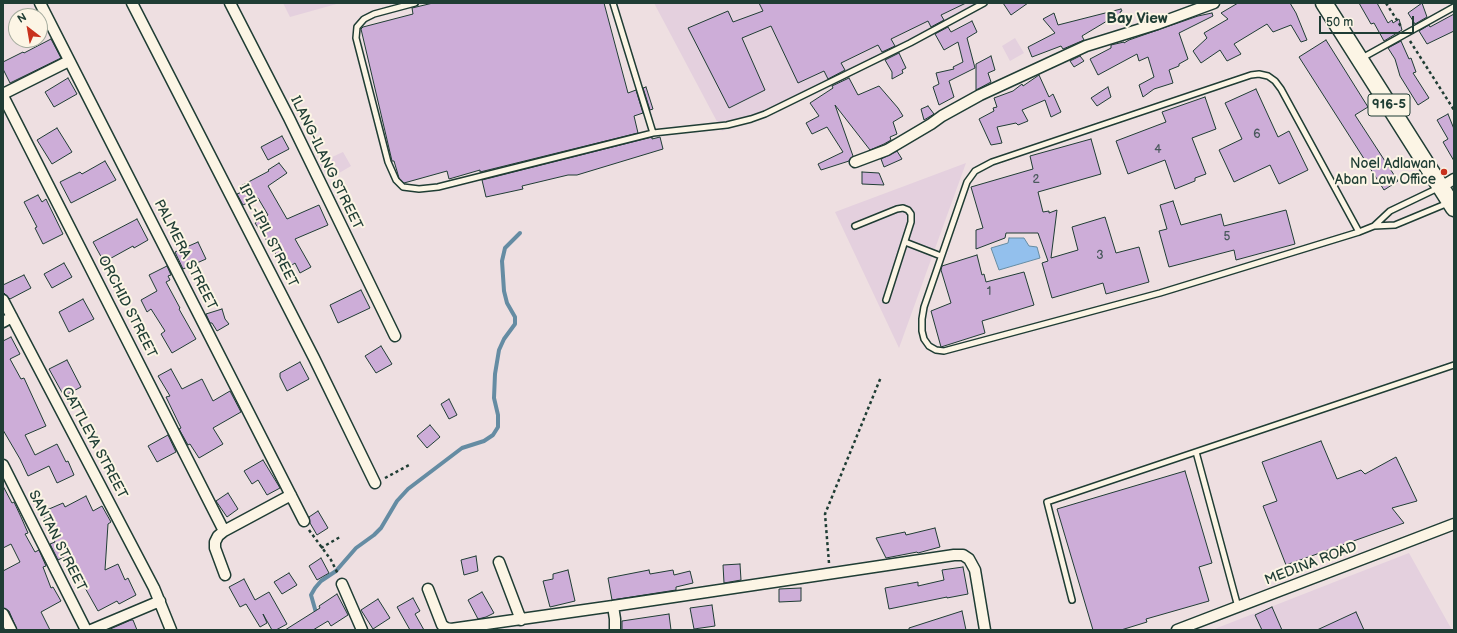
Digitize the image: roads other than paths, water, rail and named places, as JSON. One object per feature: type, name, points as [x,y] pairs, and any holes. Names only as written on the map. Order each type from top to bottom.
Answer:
[{"type":"main road","name":"916-5","points":[[1324,3],[1360,60],[1447,183],[1452,205]]},
{"type":"street","name":"PALMERA STREET","points":[[40,3],[304,521]]},
{"type":"street","name":"IPIL-IPIL STREET","points":[[132,3],[280,290],[342,414],[374,483]]},
{"type":"street","name":"ILANG-ILANG STREET","points":[[230,3],[289,118],[395,336]]},
{"type":"street","points":[[855,162],[887,150],[980,94],[1080,49],[1158,24],[1214,3]]},
{"type":"street","points":[[3,95],[69,61]]},
{"type":"street","name":"ORCHID STREET","points":[[3,95],[224,531]]},
{"type":"street","name":"CATTLEYA STREET","points":[[3,300],[8,320],[160,601],[171,630]]},
{"type":"street","name":"SANTAN STREET","points":[[3,465],[86,630]]},
{"type":"street","points":[[226,575],[215,548],[215,542],[218,536],[224,531],[291,495]]},
{"type":"street","name":"MEDINA ROAD","points":[[1177,630],[1454,524]]},
{"type":"street","points":[[428,589],[442,625],[451,629],[521,620],[954,555],[963,555],[969,559],[975,570],[985,630]]},
{"type":"street","points":[[499,562],[521,620]]},
{"type":"street","points":[[342,584],[362,630]]},
{"type":"street","points":[[91,630],[160,601]]},
{"type":"street","points":[[612,606],[615,619],[615,630]]},
{"type":"street","points":[[3,614],[11,630]]},
{"type":"lane","points":[[415,3],[374,14],[364,19],[357,27],[356,38],[388,162],[396,180],[403,187],[419,189],[438,187],[653,133],[727,125],[751,119],[765,114],[910,43],[984,3]]},
{"type":"lane","points":[[613,3],[653,133]]},
{"type":"lane","points":[[1360,60],[1454,8]]},
{"type":"lane","points":[[1359,232],[1281,89],[1275,81],[1268,76],[1259,74],[1251,75],[984,165],[975,171],[967,182],[924,307],[922,331],[924,339],[929,346],[936,350],[944,351],[1160,293],[1359,232],[1374,226],[1395,225],[1452,205]]},
{"type":"lane","points":[[1374,226],[1390,211],[1447,183]]},
{"type":"lane","points":[[855,226],[903,208],[908,210],[912,218],[886,300]]},
{"type":"lane","points":[[905,242],[941,256]]},
{"type":"lane","points":[[1072,600],[1047,502],[1454,365]]},
{"type":"lane","points":[[1196,452],[1238,607]]},
{"type":"water","points":[[1009,238],[1024,238],[1029,246],[1037,247],[1040,258],[999,270],[991,248],[1008,243]]},
{"type":"waterway","points":[[317,616],[311,595],[315,588],[321,581],[336,571],[356,548],[381,528],[397,501],[408,489],[462,448],[484,441],[493,435],[498,427],[498,415],[494,398],[495,374],[499,350],[504,339],[515,324],[515,317],[507,303],[504,291],[502,261],[505,248],[520,233]]},
{"type":"place","name":"Noel Adlawan Aban Law Office","points":[[1444,172]]},
{"type":"district","name":"Bay View","points":[[1137,19]]}]
